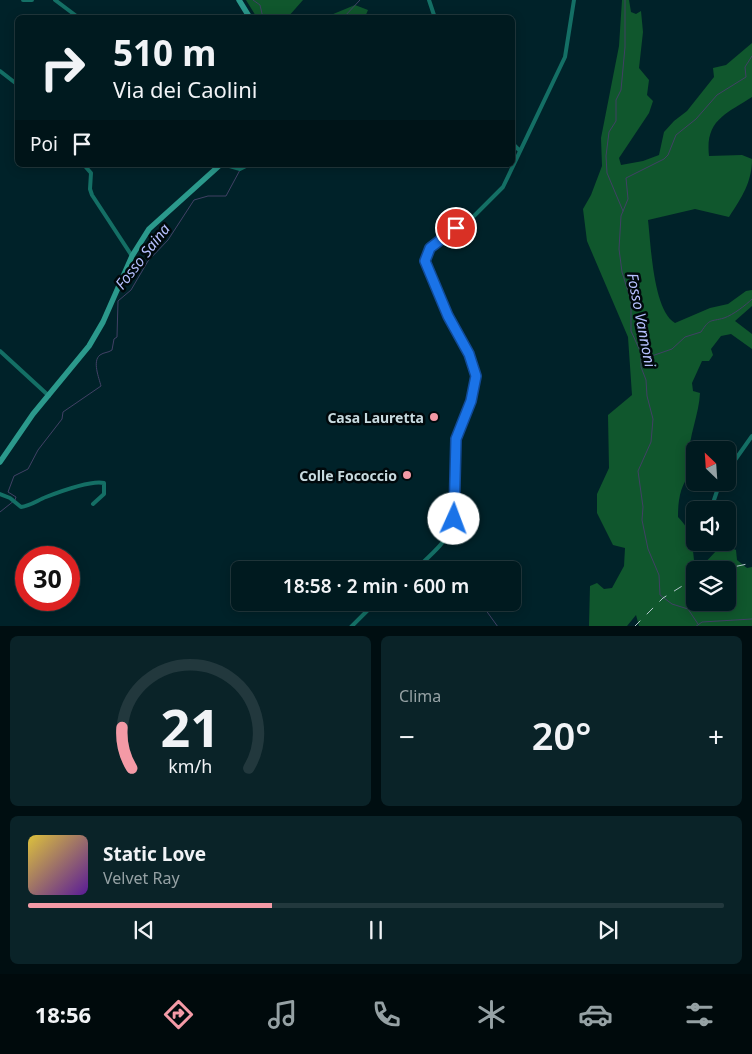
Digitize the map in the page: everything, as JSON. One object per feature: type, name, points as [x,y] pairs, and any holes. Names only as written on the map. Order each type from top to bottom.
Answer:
[{"type":"main road","points":[[239,0],[248,15]]},
{"type":"main road","points":[[0,462],[89,346],[103,322],[132,256],[155,221],[218,167]]},
{"type":"street","points":[[23,0],[32,0]]},
{"type":"street","points":[[55,0],[75,15]]},
{"type":"street","points":[[429,0],[434,15]]},
{"type":"street","points":[[515,161],[544,104],[564,57],[574,0]]},
{"type":"street","points":[[0,72],[15,82]]},
{"type":"street","points":[[515,146],[520,150]]},
{"type":"street","points":[[86,167],[91,173],[90,189],[92,194],[132,256]]},
{"type":"street","points":[[232,167],[240,170],[245,167]]},
{"type":"street","points":[[424,561],[444,540],[452,526],[455,510],[456,439],[471,401],[476,382],[469,354],[457,334],[426,268],[425,256],[438,240],[471,219],[497,196],[512,167]]},
{"type":"street","points":[[0,351],[49,396]]},
{"type":"street","points":[[736,459],[752,436]]},
{"type":"street","points":[[0,494],[13,500],[21,507],[27,507],[54,494],[104,482],[104,494],[93,504]]},
{"type":"street","points":[[714,500],[717,491]]},
{"type":"street","points":[[351,626],[367,611]]},
{"type":"green space","points":[[246,0],[303,0],[290,15],[255,15]]},
{"type":"green space","points":[[622,0],[629,0],[631,12],[636,14],[641,11],[643,32],[639,68],[649,80],[647,95],[653,101],[649,113],[619,158],[621,165],[643,161],[659,155],[664,132],[687,111],[714,77],[713,68],[726,65],[752,43],[752,97],[719,119],[710,134],[709,144],[709,156],[742,155],[752,159],[748,182],[738,203],[729,217],[695,209],[648,220],[654,276],[662,305],[668,316],[675,323],[710,308],[728,304],[746,291],[752,290],[752,306],[735,321],[752,334],[752,349],[731,334],[721,336],[711,349],[713,355],[709,361],[702,361],[692,383],[693,391],[700,393],[699,403],[690,441],[686,441],[686,480],[680,494],[678,517],[686,528],[686,551],[693,551],[694,561],[686,561],[686,611],[736,611],[736,561],[707,561],[716,551],[736,550],[737,560],[747,568],[752,567],[752,626],[639,626],[636,615],[627,626],[589,626],[590,586],[597,583],[604,589],[612,588],[624,566],[625,548],[613,545],[597,513],[597,494],[609,468],[608,415],[632,395],[628,337],[587,241],[583,209],[591,195],[602,166],[601,138],[619,46]]},
{"type":"green space","points":[[355,5],[368,10],[366,15],[331,15]]},
{"type":"waterway","name":"Fosso Saina","points":[[253,0],[260,5],[262,15]]},
{"type":"waterway","points":[[346,15],[360,0]]},
{"type":"waterway","points":[[623,211],[607,173],[606,156],[609,132],[616,121],[616,100],[621,90],[625,47],[625,0]]},
{"type":"waterway","name":"Fosso Vannoni","points":[[698,624],[688,609],[672,604],[660,595],[659,575],[648,549],[642,520],[643,507],[638,471],[651,442],[653,419],[647,396],[646,380],[641,367],[641,353],[631,331],[631,301],[622,272],[619,249],[621,216],[628,199],[626,178],[664,159],[668,155],[676,135],[696,119],[717,95],[746,77],[745,67],[752,56]]},
{"type":"waterway","name":"Fosso Saina","points":[[0,512],[15,500],[16,497],[8,492],[14,476],[28,469],[38,450],[62,419],[63,412],[101,386],[96,361],[100,355],[112,350],[114,339],[117,337],[118,301],[131,290],[148,261],[168,240],[194,200],[208,196],[226,196],[240,170]]},
{"type":"waterway","points":[[643,359],[672,349],[685,337],[701,332],[706,324],[713,320],[731,315],[752,299]]},
{"type":"waterway","points":[[486,611],[497,626]]},
{"type":"waterway","points":[[696,626],[702,622],[752,619]]},
{"type":"railway","points":[[736,566],[752,563]]},
{"type":"railway","points":[[635,626],[663,598],[686,584]]},
{"type":"place","name":"Casa Lauretta","points":[[434,417]]},
{"type":"place","name":"Colle Fococcio","points":[[407,475]]},
{"type":"route","points":[[454,519],[456,439],[471,401],[476,376],[469,354],[457,334],[426,268],[425,256],[438,240],[456,228]]}]
